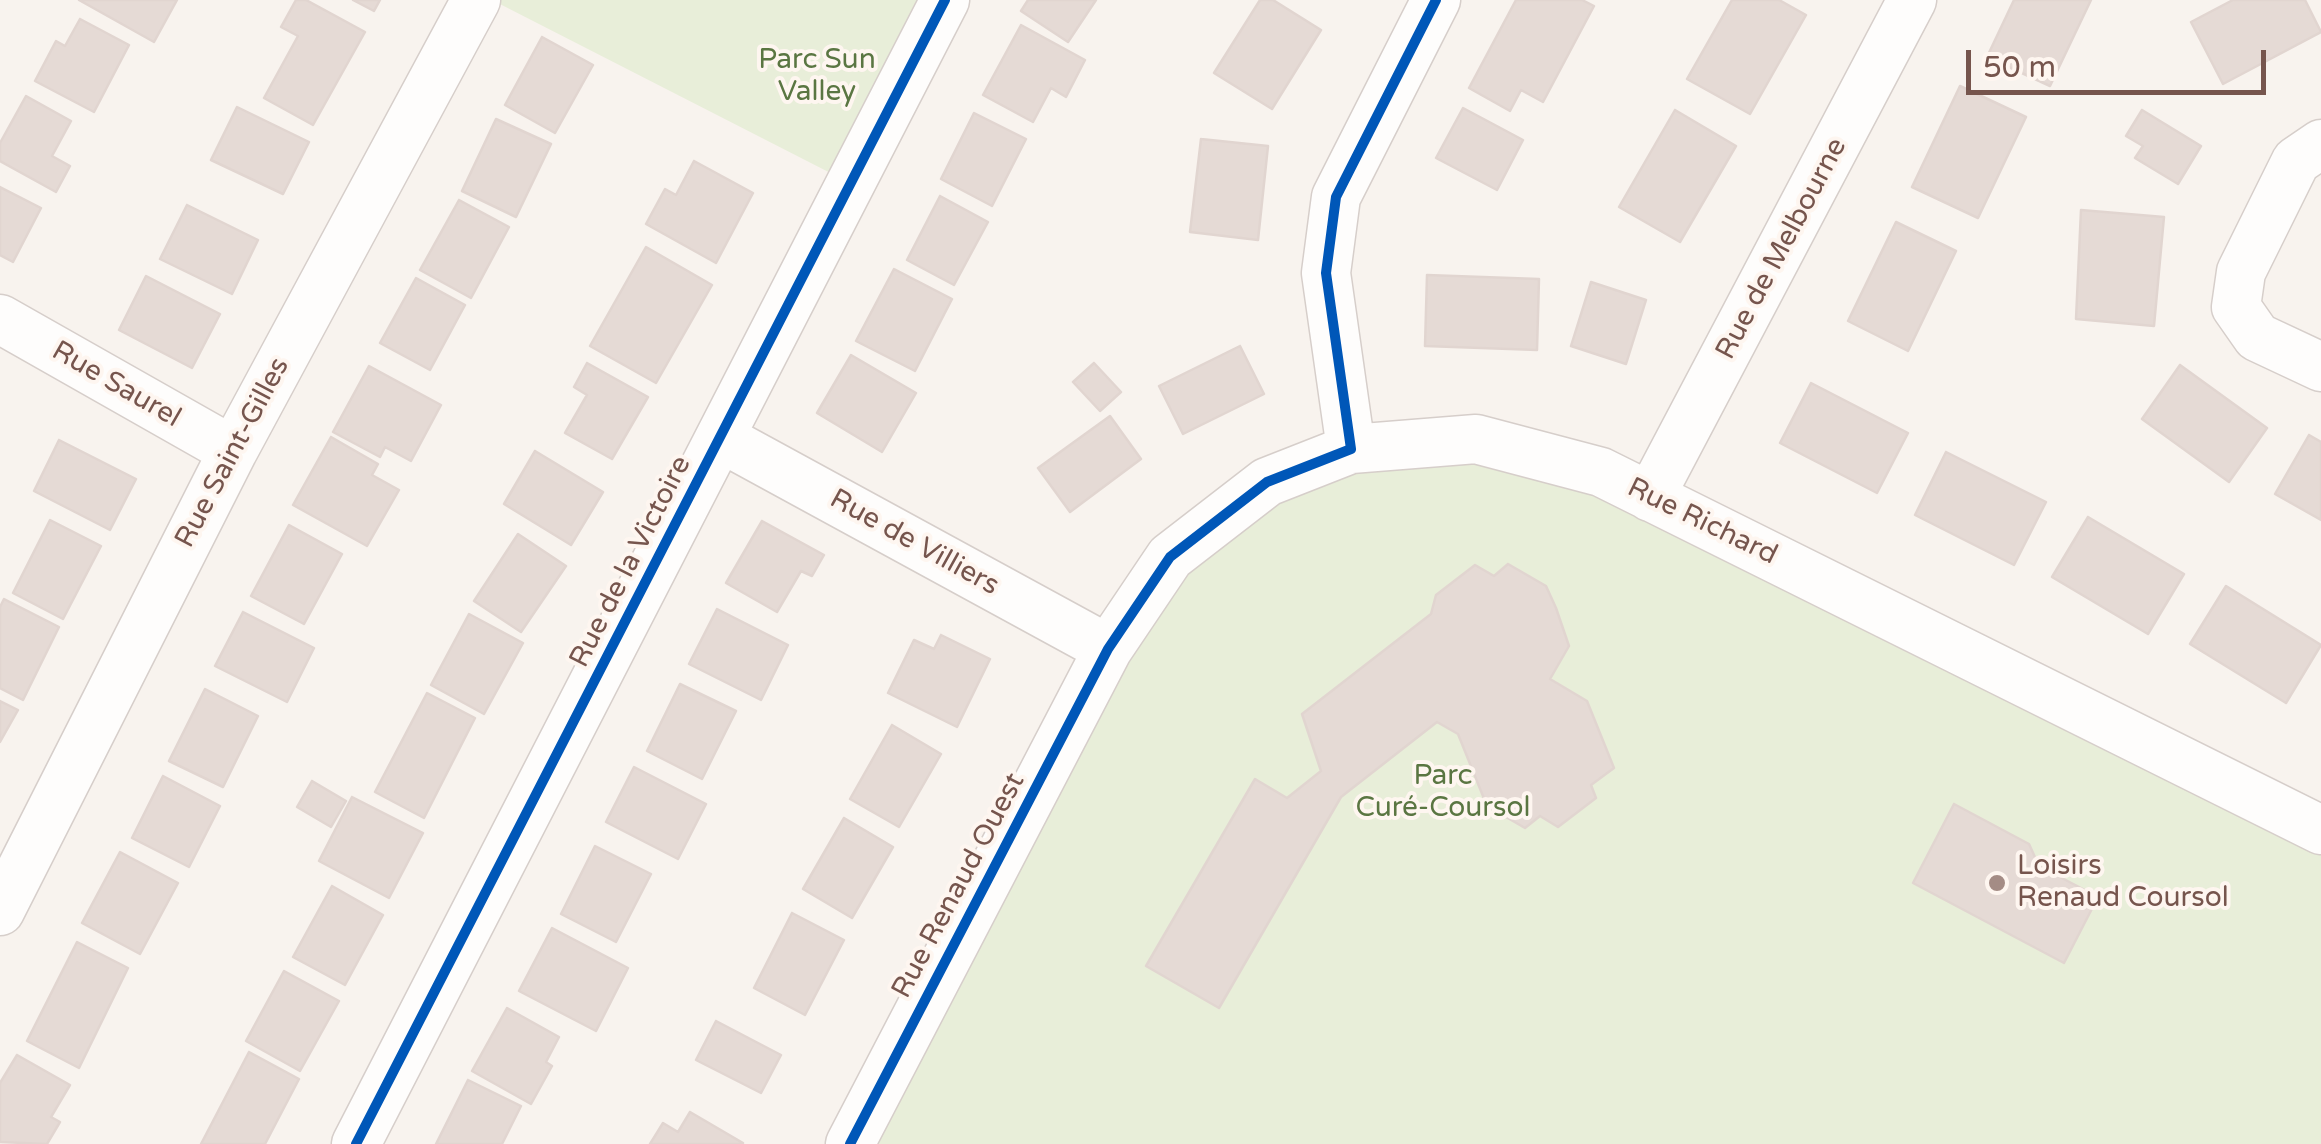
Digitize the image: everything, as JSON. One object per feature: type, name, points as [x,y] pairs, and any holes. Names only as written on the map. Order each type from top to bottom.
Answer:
[{"type":"street","name":"Rue Saint-Gilles","points":[[0,911],[232,451],[476,0]]},
{"type":"street","name":"Rue de la Victoire","points":[[356,1144],[945,0]]},
{"type":"street","points":[[1351,450],[1326,273],[1336,197],[1436,0]]},
{"type":"street","name":"Rue de Melbourne","points":[[1650,497],[1912,0]]},
{"type":"street","points":[[2321,144],[2296,161],[2241,272],[2236,307],[2256,337],[2321,367]]},
{"type":"street","name":"Rue Saurel","points":[[0,319],[232,451]]},
{"type":"street","name":"Rue de Villiers","points":[[721,438],[1108,649]]},
{"type":"street","name":"Rue Richard","points":[[1108,649],[1170,558],[1267,482],[1351,450],[1476,438],[1601,472],[2321,830]]},
{"type":"street","name":"Rue Renaud Ouest","points":[[850,1144],[1108,649]]},
{"type":"green space","name":"Parc Sun Valley","points":[[492,0],[945,0],[850,183]]},
{"type":"green space","name":"Parc Curé-Coursol","points":[[1476,439],[2321,830],[2321,1144],[850,1144],[1108,649],[1267,482]]},
{"type":"building","points":[[79,0],[177,0],[154,42]]},
{"type":"building","points":[[296,0],[306,0],[365,32],[313,125],[264,98],[298,36],[281,27]]},
{"type":"building","points":[[353,0],[380,0],[374,11]]},
{"type":"building","points":[[1028,0],[1096,0],[1068,42],[1021,11]]},
{"type":"building","points":[[1260,0],[1273,0],[1321,30],[1272,109],[1214,73]]},
{"type":"building","points":[[1516,0],[1582,0],[1594,6],[1543,102],[1521,90],[1510,111],[1469,88]]},
{"type":"building","points":[[1732,0],[1779,0],[1806,15],[1750,114],[1687,79]]},
{"type":"building","points":[[2014,0],[2091,0],[2050,86],[1987,57]]},
{"type":"building","points":[[2233,0],[2305,0],[2321,32],[2223,84],[2191,22]]},
{"type":"building","points":[[80,19],[129,45],[94,112],[35,81],[56,41],[65,46]]},
{"type":"building","points":[[1021,25],[1085,60],[1066,97],[1051,88],[1033,122],[983,95]]},
{"type":"building","points":[[542,37],[593,65],[555,133],[505,105]]},
{"type":"building","points":[[1960,86],[2026,117],[1978,218],[1912,187]]},
{"type":"building","points":[[26,96],[71,121],[52,156],[70,166],[56,192],[0,161],[0,143]]},
{"type":"building","points":[[237,107],[309,142],[283,194],[211,160]]},
{"type":"building","points":[[1463,108],[1523,140],[1497,190],[1436,158]]},
{"type":"building","points":[[1675,110],[1736,146],[1680,242],[1619,207]]},
{"type":"building","points":[[2142,110],[2201,146],[2178,184],[2135,158],[2143,146],[2126,136]]},
{"type":"building","points":[[974,113],[1026,139],[992,206],[941,179]]},
{"type":"building","points":[[496,119],[551,144],[516,217],[462,191]]},
{"type":"building","points":[[1201,139],[1268,146],[1258,240],[1190,232]]},
{"type":"building","points":[[694,161],[753,193],[716,263],[646,224],[665,189],[676,195]]},
{"type":"building","points":[[0,187],[41,208],[13,262],[0,255]]},
{"type":"building","points":[[940,196],[988,222],[954,285],[907,260]]},
{"type":"building","points":[[459,200],[509,227],[471,298],[420,270]]},
{"type":"building","points":[[187,205],[258,240],[232,294],[160,259]]},
{"type":"building","points":[[2081,210],[2164,217],[2154,326],[2076,319]]},
{"type":"building","points":[[1896,222],[1956,251],[1908,351],[1848,321]]},
{"type":"building","points":[[646,247],[712,285],[656,383],[590,346]]},
{"type":"building","points":[[894,269],[952,299],[915,371],[856,341]]},
{"type":"building","points":[[1427,275],[1539,279],[1537,350],[1425,346]]},
{"type":"building","points":[[146,276],[220,314],[192,368],[119,330]]},
{"type":"building","points":[[416,278],[465,305],[430,370],[380,343]]},
{"type":"building","points":[[1591,282],[1646,300],[1626,364],[1571,346]]},
{"type":"building","points":[[1240,346],[1264,394],[1183,434],[1159,386]]},
{"type":"building","points":[[851,355],[916,393],[882,452],[817,413]]},
{"type":"building","points":[[587,363],[648,397],[612,459],[565,433],[587,395],[574,387]]},
{"type":"building","points":[[1094,363],[1121,392],[1100,411],[1073,382]]},
{"type":"building","points":[[2180,365],[2267,428],[2229,482],[2142,419]]},
{"type":"building","points":[[369,366],[441,405],[411,461],[385,447],[380,457],[333,432]]},
{"type":"building","points":[[1811,383],[1908,433],[1877,493],[1780,443]]},
{"type":"building","points":[[1110,416],[1141,459],[1070,512],[1038,468]]},
{"type":"building","points":[[2309,435],[2321,442],[2321,520],[2275,494]]},
{"type":"building","points":[[331,437],[378,464],[372,475],[399,490],[367,546],[293,505]]},
{"type":"building","points":[[59,440],[136,479],[110,530],[34,491]]},
{"type":"building","points":[[535,451],[603,492],[571,545],[504,504]]},
{"type":"building","points":[[1946,452],[2046,502],[2014,565],[1915,515]]},
{"type":"building","points":[[2088,517],[2184,574],[2148,634],[2052,577]]},
{"type":"building","points":[[50,520],[101,546],[63,619],[13,593]]},
{"type":"building","points":[[762,521],[824,555],[812,576],[801,571],[777,612],[726,583]]},
{"type":"building","points":[[289,525],[342,554],[304,624],[251,596]]},
{"type":"building","points":[[518,534],[566,566],[521,632],[474,601]]},
{"type":"building","points":[[1508,564],[1546,586],[1556,608],[1569,646],[1550,679],[1587,701],[1614,768],[1591,785],[1596,798],[1558,827],[1540,816],[1525,828],[1487,806],[1458,734],[1437,722],[1341,797],[1219,1008],[1146,966],[1255,779],[1287,798],[1321,771],[1302,714],[1431,614],[1436,595],[1475,565],[1494,576]]},
{"type":"building","points":[[2226,586],[2321,645],[2286,703],[2190,644]]},
{"type":"building","points":[[4,599],[59,627],[23,700],[0,688],[0,607]]},
{"type":"building","points":[[717,609],[788,645],[761,700],[689,664]]},
{"type":"building","points":[[243,612],[314,648],[287,702],[215,666]]},
{"type":"building","points":[[469,614],[523,643],[484,714],[431,685]]},
{"type":"building","points":[[941,635],[990,659],[957,727],[888,693],[914,640],[934,649]]},
{"type":"building","points":[[680,684],[736,711],[702,779],[647,751]]},
{"type":"building","points":[[205,689],[258,716],[223,787],[169,761]]},
{"type":"building","points":[[427,693],[475,718],[424,818],[375,792]]},
{"type":"building","points":[[0,701],[18,710],[0,742]]},
{"type":"building","points":[[892,725],[941,754],[899,827],[850,799]]},
{"type":"building","points":[[634,767],[706,804],[678,859],[606,822]]},
{"type":"building","points":[[163,776],[220,806],[189,867],[132,838]]},
{"type":"building","points":[[312,781],[346,801],[331,827],[297,807]]},
{"type":"building","points":[[352,797],[423,833],[389,898],[319,861]]},
{"type":"building","points":[[1954,804],[2029,844],[2039,866],[2098,897],[2064,963],[1913,883]]},
{"type":"building","points":[[844,818],[893,847],[852,918],[803,889]]},
{"type":"building","points":[[595,846],[651,874],[616,942],[561,914]]},
{"type":"building","points":[[120,852],[178,883],[140,954],[82,923]]},
{"type":"building","points":[[332,886],[383,915],[345,985],[293,957]]},
{"type":"building","points":[[792,913],[844,940],[805,1015],[754,988]]},
{"type":"building","points":[[552,928],[628,968],[596,1031],[519,991]]},
{"type":"building","points":[[77,942],[128,968],[79,1068],[27,1041]]},
{"type":"building","points":[[284,971],[339,1001],[300,1071],[246,1041]]},
{"type":"building","points":[[507,1008],[559,1037],[546,1062],[552,1066],[531,1104],[472,1071]]},
{"type":"building","points":[[716,1021],[781,1055],[761,1093],[696,1060]]},
{"type":"building","points":[[249,1052],[299,1079],[265,1144],[201,1144]]},
{"type":"building","points":[[17,1055],[70,1085],[51,1117],[60,1122],[47,1144],[0,1142],[0,1083]]},
{"type":"building","points":[[468,1080],[521,1106],[502,1144],[436,1144]]},
{"type":"building","points":[[690,1112],[743,1143],[650,1144],[663,1123],[678,1132]]},
{"type":"cycle path","points":[[356,1144],[945,0]]},
{"type":"cycle path","points":[[850,1144],[1108,649],[1170,557],[1267,482],[1351,449],[1326,273],[1336,197],[1436,0]]},
{"type":"place","name":"Loisirs Renaud Coursol","points":[[1997,883]]}]
